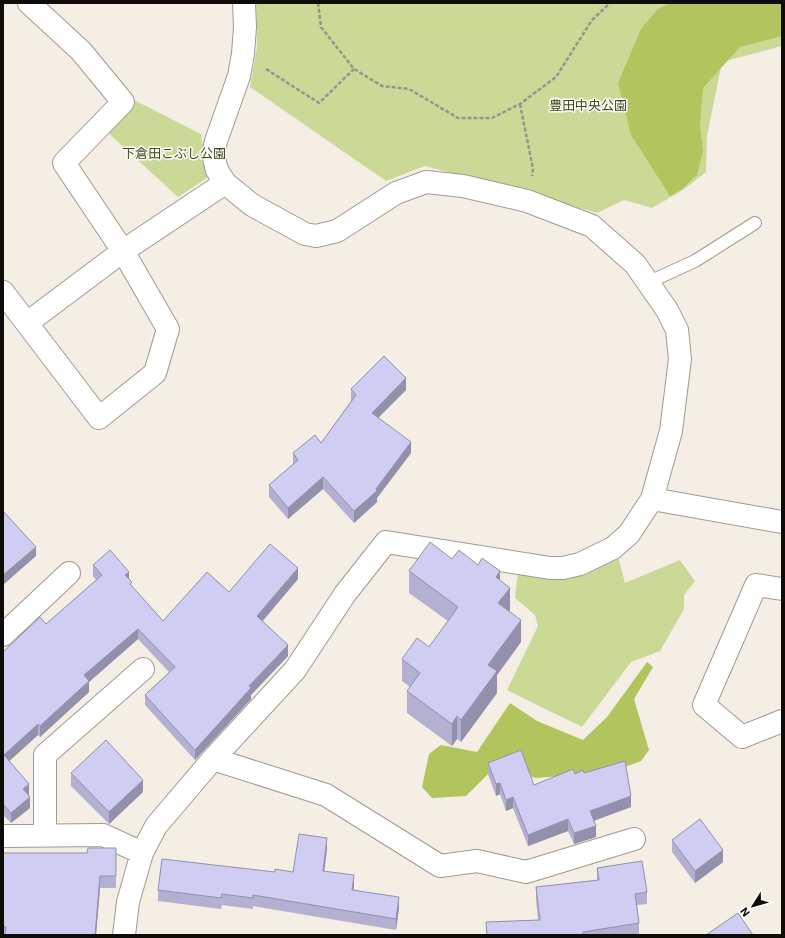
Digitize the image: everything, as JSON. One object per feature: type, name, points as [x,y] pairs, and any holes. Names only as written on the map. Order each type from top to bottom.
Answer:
[{"type":"street","points":[[3,292],[99,418],[155,373],[168,329],[123,251],[64,163],[123,102],[81,51],[29,3]]},
{"type":"street","points":[[124,935],[128,902],[142,854],[156,826],[212,759],[295,670],[345,594],[386,542],[550,568],[563,568],[595,558],[613,548],[628,534],[652,499],[671,431],[680,359],[676,330],[667,310],[649,282],[620,249],[592,226],[527,201],[464,186],[426,182],[396,193],[337,231],[316,236],[305,234],[252,205],[225,183],[217,170],[213,154],[216,141],[239,76],[243,54],[245,27],[244,3]]},
{"type":"street","points":[[27,323],[123,251],[225,183]]},
{"type":"street","points":[[652,499],[782,522]]},
{"type":"street","points":[[3,635],[69,573]]},
{"type":"street","points":[[782,589],[756,585],[704,705],[742,737],[782,721]]},
{"type":"street","points":[[45,835],[45,755],[143,669]]},
{"type":"street","points":[[212,759],[326,795],[440,866],[477,861],[526,872],[634,839]]},
{"type":"street","points":[[3,836],[103,835],[142,854]]},
{"type":"lane","points":[[649,282],[695,261],[755,223]]},
{"type":"path","points":[[318,3],[321,27],[354,69],[382,86],[409,89],[458,118],[492,118],[520,104],[556,78],[592,20],[610,3]]},
{"type":"path","points":[[243,54],[319,103],[354,69]]},
{"type":"path","points":[[520,104],[533,169],[527,201]]},
{"type":"green space","name":"豊田中央公園","points":[[256,3],[782,3],[782,46],[722,62],[707,136],[706,172],[683,190],[652,208],[624,200],[597,213],[425,166],[386,181],[250,87],[257,47]]},
{"type":"green space","points":[[670,3],[782,3],[782,36],[740,47],[703,88],[700,125],[703,151],[697,175],[682,189],[670,196],[631,135],[618,83],[641,29],[658,9]]},
{"type":"green space","name":"下倉田こぶし公園","points":[[134,100],[201,134],[207,178],[178,197],[105,130]]},
{"type":"green space","points":[[618,556],[625,583],[680,560],[695,581],[684,595],[684,609],[660,651],[631,662],[582,727],[507,690],[538,626],[535,615],[515,598],[518,572]]},
{"type":"green space","points":[[647,662],[653,667],[634,699],[649,750],[641,761],[611,772],[536,778],[494,768],[466,796],[432,798],[422,787],[429,754],[441,745],[477,752],[510,703],[537,721],[583,740],[607,717]]},
{"type":"building","points":[[384,356],[406,378],[372,413],[411,442],[376,489],[377,491],[354,511],[323,477],[288,508],[269,485],[298,460],[293,453],[315,435],[321,443],[356,395],[351,389]]},
{"type":"building","points":[[3,511],[36,547],[3,575]]},
{"type":"building","points":[[430,542],[452,559],[459,550],[478,565],[482,558],[500,571],[496,577],[510,588],[498,603],[521,620],[488,665],[497,671],[461,720],[457,716],[452,724],[407,691],[420,673],[402,659],[417,638],[429,647],[458,607],[409,571]]},
{"type":"building","points":[[270,544],[298,568],[257,616],[288,645],[249,686],[251,688],[195,750],[145,695],[175,667],[138,629],[84,675],[89,681],[40,726],[38,724],[4,755],[29,784],[23,789],[30,797],[11,813],[3,804],[3,652],[40,617],[46,624],[102,575],[93,565],[110,550],[129,572],[125,575],[132,582],[130,584],[163,621],[207,572],[229,592]]},
{"type":"building","points":[[106,740],[143,780],[109,812],[71,773]]},
{"type":"building","points":[[521,750],[534,785],[573,769],[575,774],[583,770],[584,773],[625,761],[631,796],[590,811],[596,826],[574,833],[568,819],[528,835],[513,797],[506,800],[500,783],[496,784],[488,763]]},
{"type":"building","points":[[700,819],[723,850],[695,871],[672,840]]},
{"type":"building","points":[[299,834],[327,838],[323,871],[354,875],[352,890],[399,897],[396,919],[253,895],[253,898],[222,894],[221,898],[158,890],[162,859],[275,872],[275,869],[293,872]]},
{"type":"building","points":[[88,848],[116,848],[116,876],[100,876],[95,935],[5,935],[6,927],[3,927],[3,853],[87,853]]},
{"type":"building","points":[[642,861],[647,892],[635,894],[639,923],[583,932],[583,935],[487,935],[486,922],[540,920],[536,887],[599,880],[597,868]]},
{"type":"building","points":[[738,913],[753,935],[706,935]]}]
